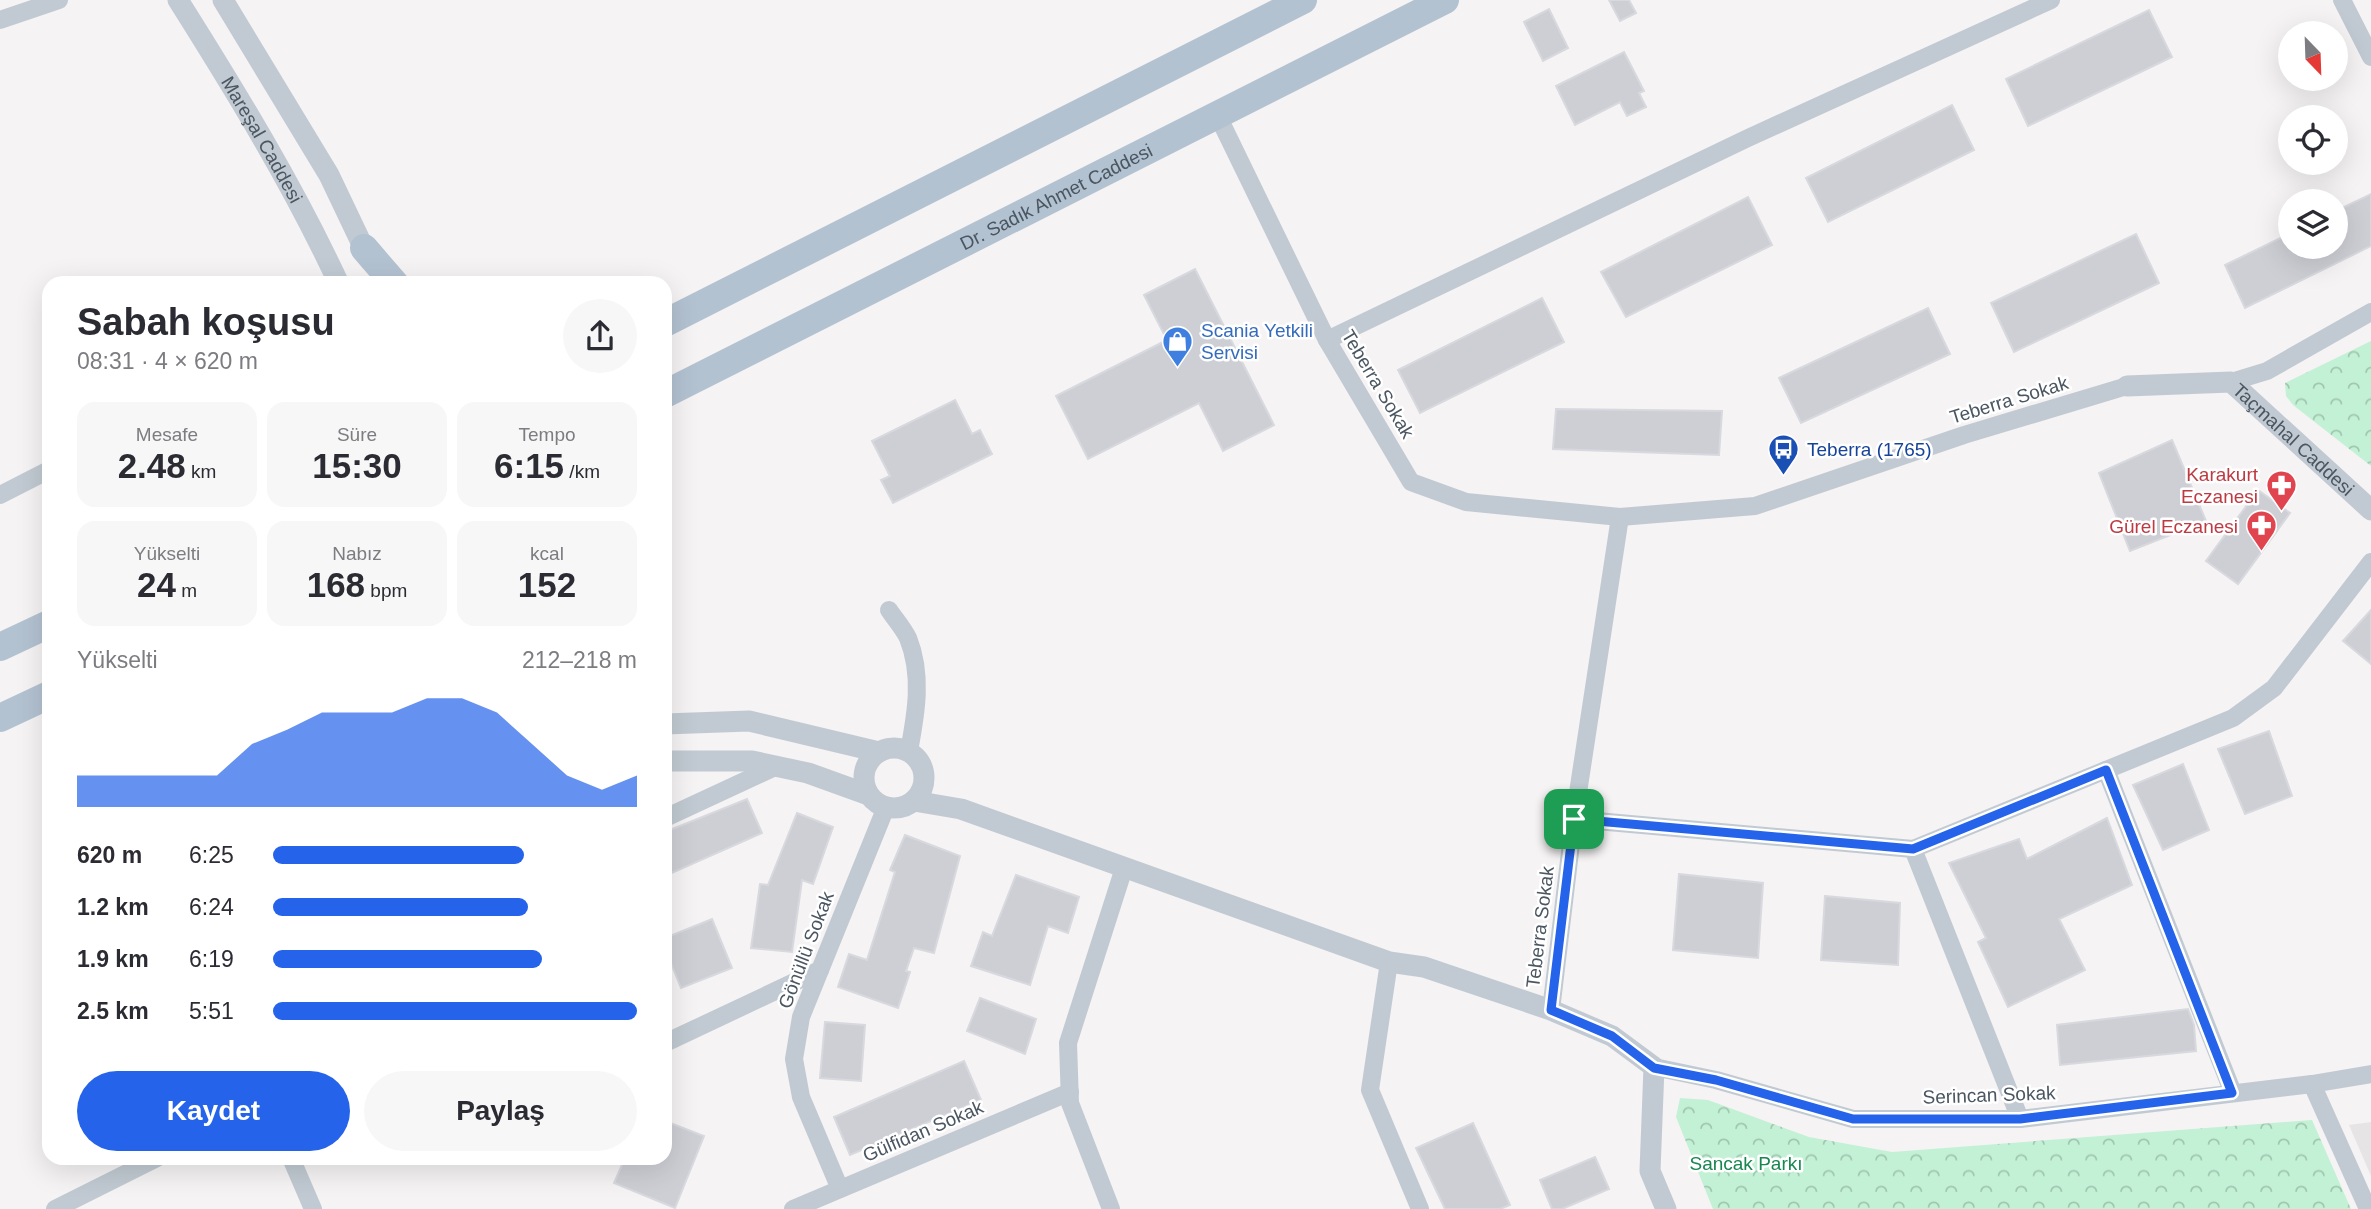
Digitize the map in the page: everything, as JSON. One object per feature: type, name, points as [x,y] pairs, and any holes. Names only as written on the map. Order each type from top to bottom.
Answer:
[{"type":"main road","points":[[672,319],[1303,0]]},
{"type":"main road","name":"Dr. Sadık Ahmet Caddesi","points":[[672,390],[1445,0]]},
{"type":"main road","points":[[364,248],[388,276]]},
{"type":"main road","points":[[0,647],[42,627]]},
{"type":"main road","points":[[0,718],[42,698]]},
{"type":"street","points":[[0,20],[59,0]]},
{"type":"street","name":"Mareşal Caddesi","points":[[178,0],[299,203],[335,276]]},
{"type":"street","name":"Mareşal Caddesi","points":[[223,0],[328,175],[376,276]]},
{"type":"street","points":[[1327,340],[2024,6],[2051,0]]},
{"type":"street","points":[[2342,0],[2371,57]]},
{"type":"street","name":"Teberra Sokak","points":[[1217,116],[1327,340],[1411,482],[1466,502],[1620,517],[1755,506],[1964,435],[2127,386]]},
{"type":"street","points":[[2231,382],[2267,371],[2371,312]]},
{"type":"street","name":"Taçmahal Caddesi","points":[[2127,386],[2231,382],[2371,510]]},
{"type":"street","points":[[0,495],[42,474]]},
{"type":"street","name":"Teberra Sokak","points":[[1551,1010],[1574,819],[1620,517]]},
{"type":"street","points":[[1574,819],[1913,849],[2233,718],[2274,688],[2371,562]]},
{"type":"street","points":[[890,610],[907,635],[915,659],[918,702],[909,751]]},
{"type":"street","points":[[672,724],[749,721],[879,752]]},
{"type":"street","points":[[877,801],[863,780],[865,769],[873,755],[889,748],[909,751],[918,758],[924,778],[923,788],[914,801]]},
{"type":"street","points":[[672,761],[752,761],[808,773],[896,808],[914,801],[961,810],[1389,962],[1424,967],[1551,1010],[1612,1036],[1654,1068],[1650,1171],[1666,1209]]},
{"type":"street","points":[[672,815],[777,766]]},
{"type":"street","points":[[2106,770],[2232,1093]]},
{"type":"street","points":[[924,778],[961,810]]},
{"type":"street","name":"Gönüllü Sokak","points":[[840,1189],[801,1097],[793,1059],[801,1017],[820,970],[877,801]]},
{"type":"street","points":[[1913,849],[2020,1119]]},
{"type":"street","points":[[1111,1209],[1070,1103],[1068,1043],[1124,868]]},
{"type":"street","points":[[1389,962],[1370,1090],[1420,1209]]},
{"type":"street","points":[[672,1040],[820,970]]},
{"type":"street","name":"Serincan Sokak","points":[[1654,1068],[1716,1080],[1853,1119],[2020,1119],[2312,1084],[2371,1074]]},
{"type":"street","points":[[2312,1084],[2368,1209]]},
{"type":"street","name":"Gülfidan Sokak","points":[[793,1209],[1070,1092]]},
{"type":"street","points":[[55,1209],[92,1201],[146,1165]]},
{"type":"street","points":[[294,1165],[313,1209]]},
{"type":"shaded area","points":[[2371,1122],[2371,1176],[2349,1125]]},
{"type":"green space","points":[[2371,341],[2371,466],[2293,405],[2286,396],[2285,383]]},
{"type":"green space","name":"Sancak Parkı","points":[[1680,1098],[1708,1100],[1809,1137],[1892,1152],[2312,1120],[2351,1209],[1713,1209],[1676,1117]]},
{"type":"building","points":[[1609,0],[1629,0],[1636,13],[1620,21]]},
{"type":"building","points":[[1549,9],[1568,48],[1543,61],[1524,22]]},
{"type":"building","points":[[2149,10],[2172,57],[2028,126],[2006,79]]},
{"type":"building","points":[[1624,52],[1644,91],[1639,93],[1646,107],[1627,116],[1620,102],[1575,125],[1556,86]]},
{"type":"building","points":[[1952,105],[1974,150],[1828,222],[1806,178]]},
{"type":"building","points":[[2371,194],[2371,246],[2348,257],[2348,205]]},
{"type":"building","points":[[1748,197],[1772,245],[1626,317],[1601,272]]},
{"type":"building","points":[[2136,234],[2159,283],[2014,352],[1991,303]]},
{"type":"building","points":[[2278,239],[2278,259],[2345,259],[2245,308],[2225,265]]},
{"type":"building","name":"Scania Yetkili Servisi","points":[[1195,269],[1274,425],[1223,451],[1199,403],[1088,459],[1056,396],[1167,340],[1144,295]]},
{"type":"building","points":[[1542,298],[1564,342],[1420,413],[1398,370]]},
{"type":"building","points":[[1928,308],[1950,354],[1801,423],[1779,378]]},
{"type":"building","points":[[955,400],[972,434],[980,430],[992,454],[893,503],[881,480],[890,476],[872,441]]},
{"type":"building","points":[[1556,409],[1722,411],[1719,455],[1553,449]]},
{"type":"building","points":[[2172,440],[2206,521],[2130,551],[2099,473]]},
{"type":"building","points":[[2258,490],[2290,513],[2238,584],[2206,561]]},
{"type":"building","points":[[2371,610],[2371,664],[2343,641]]},
{"type":"building","points":[[2269,731],[2292,796],[2245,814],[2218,749]]},
{"type":"building","points":[[2183,764],[2209,830],[2163,850],[2133,785]]},
{"type":"building","points":[[747,799],[762,833],[672,873],[672,829]]},
{"type":"building","points":[[797,813],[833,827],[813,884],[802,880],[792,952],[751,948],[760,884],[768,885]]},
{"type":"building","points":[[2107,818],[2132,885],[2059,919],[2085,970],[2008,1007],[1978,942],[1986,938],[1949,863],[2019,839],[2027,859]]},
{"type":"building","points":[[905,835],[960,856],[934,953],[914,948],[906,971],[910,972],[898,1008],[838,987],[849,954],[867,960],[895,872],[890,870]]},
{"type":"building","points":[[1679,874],[1763,883],[1758,958],[1673,950]]},
{"type":"building","points":[[1016,875],[1079,897],[1068,933],[1048,926],[1030,985],[971,966],[983,932],[992,936]]},
{"type":"building","points":[[1825,896],[1900,903],[1898,965],[1821,960]]},
{"type":"building","points":[[712,919],[732,968],[681,988],[672,966],[672,935]]},
{"type":"building","points":[[980,998],[1036,1019],[1025,1054],[967,1031]]},
{"type":"building","points":[[2188,1009],[2194,1025],[2196,1051],[2060,1065],[2057,1025]]},
{"type":"building","points":[[825,1022],[865,1025],[861,1081],[820,1078]]},
{"type":"building","points":[[964,1061],[981,1100],[850,1155],[834,1117]]},
{"type":"building","points":[[1473,1123],[1510,1205],[1500,1209],[1445,1209],[1416,1148]]},
{"type":"building","points":[[672,1124],[704,1136],[675,1208],[614,1183],[622,1165],[672,1165]]},
{"type":"building","points":[[1595,1157],[1609,1189],[1562,1209],[1552,1209],[1540,1180]]},
{"type":"place","name":"Scania Yetkili Servisi","points":[[1178,368]]},
{"type":"place","name":"Teberra (1765)","points":[[1784,476]]},
{"type":"place","name":"Karakurt Eczanesi","points":[[2281,512]]},
{"type":"place","name":"Gürel Eczanesi","points":[[2261,553]]},
{"type":"route","points":[[2106,770],[2232,1093],[2020,1119],[1853,1119],[1716,1080],[1654,1068],[1612,1036],[1551,1010],[1574,819],[1913,849],[2106,770]]}]
